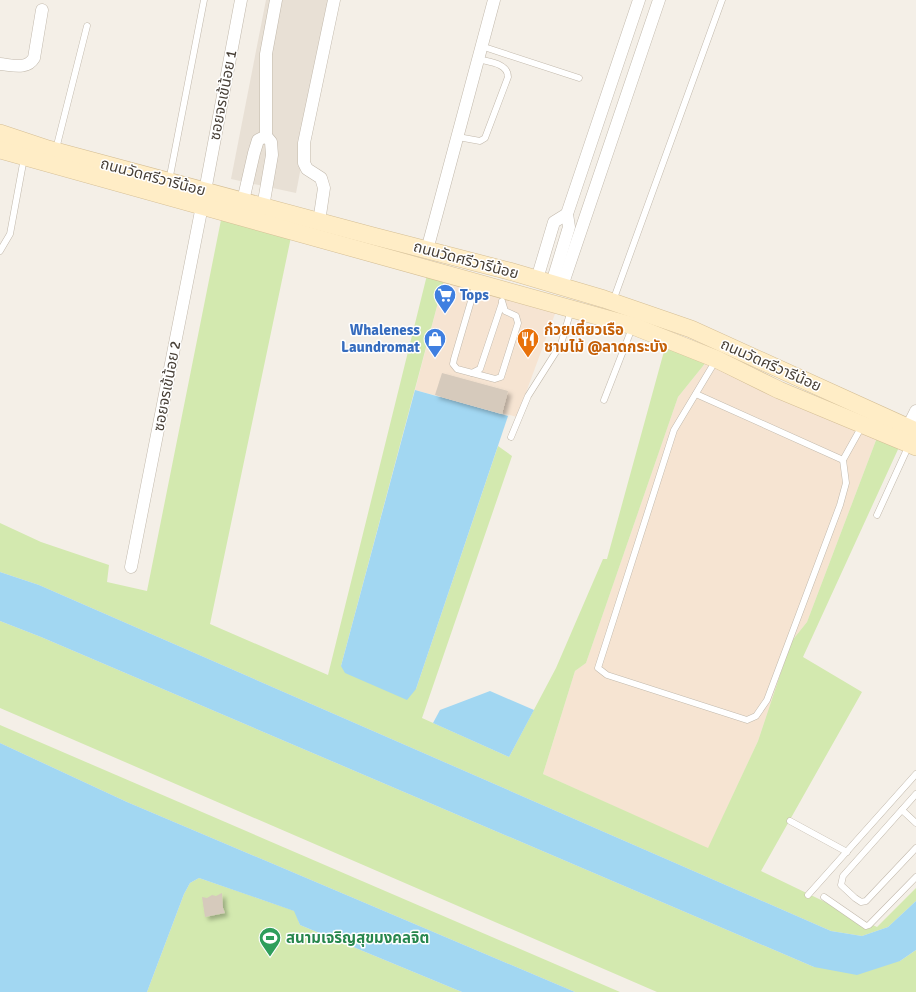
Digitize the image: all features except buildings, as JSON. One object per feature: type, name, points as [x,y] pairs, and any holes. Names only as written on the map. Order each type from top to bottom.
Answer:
[{"type":"main road","name":"ถนนวัดศรีวารีน้อย","points":[[0,133],[55,150],[168,181],[203,198],[243,201],[551,283],[613,302],[691,330],[912,437]]},
{"type":"main road","name":"ถนนวัดศรีวารีน้อย","points":[[0,150],[24,158],[203,198],[477,282],[504,295],[540,299],[633,326],[716,359],[779,390],[862,424],[912,437]]},
{"type":"main road","points":[[540,299],[551,283]]},
{"type":"street","name":"ซอยจรเข้น้อย 1","points":[[203,198],[241,0]]},
{"type":"street","points":[[263,207],[272,155],[271,142],[266,136],[266,54],[276,0]]},
{"type":"street","points":[[319,222],[324,188],[321,178],[307,168],[304,163],[304,143],[334,0]]},
{"type":"street","points":[[428,250],[494,0]]},
{"type":"street","points":[[551,283],[554,222],[567,214],[639,0]]},
{"type":"street","points":[[551,283],[659,0]]},
{"type":"street","points":[[0,64],[25,66],[31,64],[34,58],[42,10]]},
{"type":"street","points":[[243,201],[258,140],[266,136]]},
{"type":"street","name":"ซอยจรเข้น้อย 2","points":[[132,567],[203,198]]},
{"type":"street","points":[[912,437],[916,411]]},
{"type":"lane","points":[[168,181],[204,0]]},
{"type":"lane","points":[[613,302],[722,0]]},
{"type":"lane","points":[[55,150],[87,26]]},
{"type":"lane","points":[[481,46],[579,78]]},
{"type":"lane","points":[[458,137],[480,141],[485,138],[508,77],[508,72],[504,67],[478,59]]},
{"type":"lane","points":[[0,251],[10,234],[24,158]]},
{"type":"lane","points":[[477,282],[454,359],[453,364],[457,369],[495,379],[501,377],[518,323],[516,316],[505,311],[504,295]]},
{"type":"lane","points":[[471,373],[480,369],[504,295]]},
{"type":"lane","points":[[511,437],[528,396],[561,344],[572,309]]},
{"type":"lane","points":[[604,400],[633,326]]},
{"type":"lane","points":[[716,359],[674,430],[598,668],[607,675],[747,720],[756,716],[766,700],[840,505],[846,483],[843,460],[862,424]]},
{"type":"lane","points":[[696,394],[843,460]]},
{"type":"lane","points":[[877,515],[912,437]]},
{"type":"lane","points":[[808,895],[916,774]]},
{"type":"lane","points":[[916,794],[842,876],[842,885],[855,898],[861,902],[866,901],[916,848]]},
{"type":"lane","points":[[902,810],[916,822]]},
{"type":"lane","points":[[790,821],[847,852]]},
{"type":"lane","points":[[824,897],[866,926],[869,925],[916,877]]},
{"type":"shaded area","points":[[266,0],[333,0],[296,193],[231,179]]},
{"type":"shaded area","points":[[444,280],[556,311],[517,417],[415,390]]},
{"type":"shaded area","points":[[707,361],[878,435],[807,622],[791,642],[758,741],[708,849],[543,774],[575,671],[586,663],[678,397]]},
{"type":"green space","points":[[221,220],[291,237],[210,624],[328,675],[427,275],[444,280],[341,666],[416,689],[498,446],[512,456],[422,718],[509,757],[556,668],[603,559],[607,559],[666,344],[707,361],[678,397],[586,663],[575,671],[543,774],[708,848],[758,741],[791,642],[807,622],[878,435],[900,445],[803,657],[862,692],[761,871],[877,927],[916,888],[916,901],[888,927],[862,936],[831,931],[39,585],[0,572],[0,523],[41,542],[109,565],[107,582],[147,591]]},
{"type":"green space","points":[[0,621],[41,637],[814,967],[900,961],[916,950],[916,992],[657,992],[0,708]]},
{"type":"green space","points":[[0,725],[620,992],[575,992],[127,802],[0,743]]},
{"type":"green space","name":"สนามเจริญสุขมงคลจิต","points":[[199,878],[295,911],[300,925],[462,992],[147,992],[184,894],[190,883]]},
{"type":"water","points":[[415,390],[508,416],[416,689],[407,700],[345,673],[341,666]]},
{"type":"water","points":[[0,572],[39,585],[831,931],[862,936],[888,927],[916,901],[916,950],[900,961],[857,975],[814,967],[41,637],[0,621]]},
{"type":"water","points":[[490,691],[534,710],[509,757],[433,723],[440,710]]},
{"type":"water","points":[[0,743],[127,802],[575,992],[462,992],[300,925],[294,911],[199,878],[190,883],[184,894],[147,992],[0,992]]},
{"type":"place","name":"Tops","points":[[445,314]]},
{"type":"place","name":"Whaleness Laundromat","points":[[435,358]]},
{"type":"place","name":"ก๋วยเตี๋ยวเรือ ชามไม้ @ลาดกระบัง","points":[[528,358]]},
{"type":"place","name":"สนามเจริญสุขมงคลจิต","points":[[270,958]]}]
